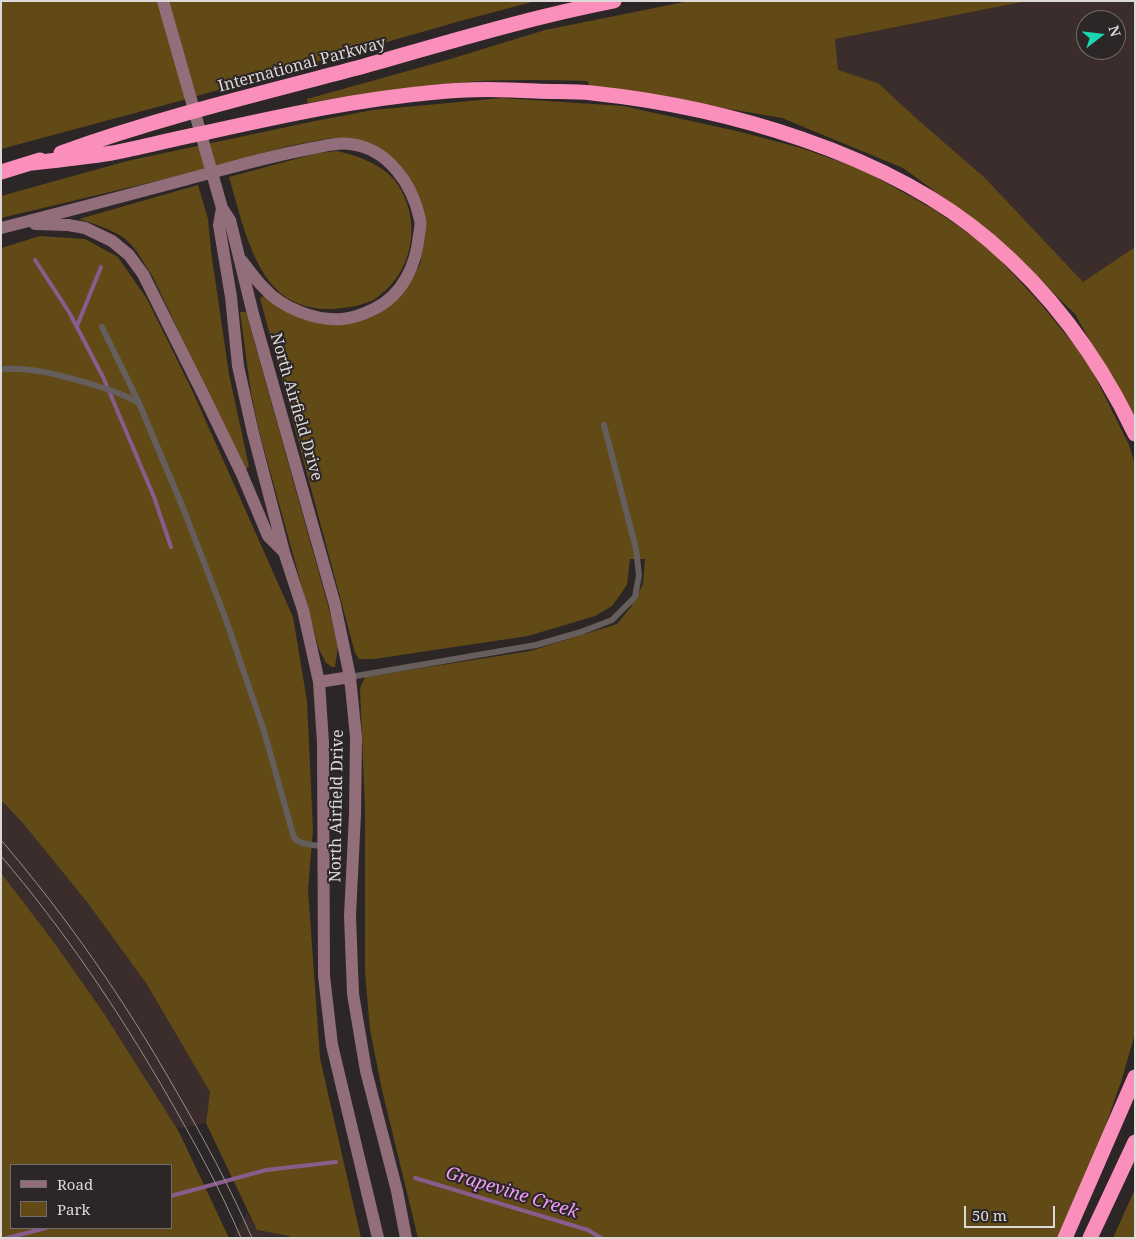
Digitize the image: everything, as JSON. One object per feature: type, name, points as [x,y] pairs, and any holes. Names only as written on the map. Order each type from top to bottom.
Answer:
[{"type":"highway","name":"International Parkway","points":[[1,172],[110,135],[543,17],[614,1]]},
{"type":"highway","points":[[32,163],[113,152],[311,110],[440,91],[489,89],[590,93],[648,100],[720,115],[781,132],[868,165],[905,183],[952,212],[982,234],[1028,276],[1064,316],[1092,356],[1121,404],[1135,434]]},
{"type":"highway","points":[[1065,1238],[1135,1077]]},
{"type":"highway","points":[[1090,1238],[1135,1142]]},
{"type":"main road","name":"North Airfield Drive","points":[[163,1],[222,208],[230,220],[253,314],[334,605],[350,677],[356,737],[355,814],[350,916],[353,994],[366,1071],[397,1191],[406,1238]]},
{"type":"main road","points":[[1,228],[280,154],[334,144],[351,144],[373,151],[388,162],[404,178],[410,189],[420,221],[418,250],[412,268],[396,293],[384,304],[352,318],[327,319],[307,315],[285,304],[264,289],[239,258]]},
{"type":"main road","name":"North Airfield Drive","points":[[222,208],[219,225],[231,297],[238,366],[253,433],[284,552],[303,610],[319,682],[323,743],[324,976],[332,1045],[378,1238]]},
{"type":"main road","points":[[20,223],[68,225],[85,228],[112,242],[129,255],[142,274],[203,394],[241,472],[268,536],[284,552]]},
{"type":"main road","points":[[319,682],[350,677]]},
{"type":"lane","points":[[102,327],[139,403],[185,513],[225,617],[264,731],[294,838],[306,844],[323,846]]},
{"type":"lane","points":[[1,369],[41,370],[117,392],[139,403]]},
{"type":"lane","points":[[350,677],[536,645],[581,632],[612,620],[635,597],[639,574],[636,549],[604,425]]},
{"type":"shaded area","points":[[1027,1],[1135,1],[1135,247],[1083,282],[985,178],[878,83],[838,70],[834,39]]},
{"type":"shaded area","points":[[1,800],[22,822],[87,902],[146,983],[210,1092],[206,1123],[182,1128],[141,1122],[1,906]]},
{"type":"shaded area","points":[[247,1212],[257,1230],[289,1236],[290,1238],[233,1238]]},
{"type":"green space","points":[[1,1],[536,1],[1,149]]},
{"type":"green space","points":[[689,1],[1027,1],[835,39],[838,70],[878,83],[985,178],[1083,282],[1135,247],[1135,420],[1075,314],[992,233],[903,168],[782,118],[648,95],[589,88],[588,81],[505,80],[455,83],[362,94],[308,103],[307,99],[447,60],[545,30]]},
{"type":"green space","points":[[502,98],[623,106],[741,132],[801,148],[863,170],[933,209],[986,245],[1040,303],[1088,362],[1129,445],[1135,464],[1135,1033],[1122,1079],[1090,1170],[1058,1238],[418,1238],[382,1090],[370,1030],[365,972],[365,810],[360,688],[365,677],[530,651],[617,624],[631,607],[643,584],[645,559],[630,559],[627,585],[612,606],[595,616],[528,636],[374,659],[359,659],[355,653],[260,298],[266,295],[343,323],[412,279],[420,264],[425,225],[421,201],[404,170],[388,155],[349,138],[330,138],[289,146],[169,178],[1,218],[1,196],[127,161],[315,121],[373,110]]},
{"type":"green space","points":[[337,151],[371,162],[393,178],[405,197],[411,224],[411,238],[409,251],[398,276],[378,297],[355,306],[319,309],[299,304],[286,297],[266,277],[246,235],[229,177],[318,153]]},
{"type":"green space","points":[[198,185],[208,219],[229,374],[249,467],[244,470],[153,277],[140,256],[124,238],[102,227],[79,219]]},
{"type":"green space","points":[[40,236],[85,239],[118,257],[147,299],[192,390],[293,617],[307,701],[313,830],[308,889],[320,1058],[361,1238],[290,1238],[289,1236],[257,1230],[206,1123],[210,1092],[146,983],[87,902],[22,822],[1,800],[1,248]]},
{"type":"green space","points":[[240,312],[246,312],[331,616],[338,647],[335,667],[326,663],[319,649],[259,431],[251,393]]},
{"type":"green space","points":[[1,873],[53,941],[103,1012],[179,1132],[229,1238],[1,1238]]},
{"type":"green space","points":[[1135,1189],[1135,1238],[1113,1238]]},
{"type":"waterway","points":[[35,260],[69,312],[103,377],[154,497],[171,547]]},
{"type":"waterway","points":[[77,326],[101,267]]},
{"type":"waterway","name":"Grapevine Creek","points":[[172,1196],[266,1170],[336,1162]]},
{"type":"waterway","name":"Grapevine Creek","points":[[415,1178],[588,1230],[601,1238]]},
{"type":"waterway","name":"Grapevine Creek","points":[[7,1238],[42,1229]]},
{"type":"tram line","points":[[1,840],[72,929],[136,1024],[206,1144],[252,1238]]},
{"type":"tram line","points":[[1,856],[47,913],[129,1031],[196,1146],[241,1238]]}]
